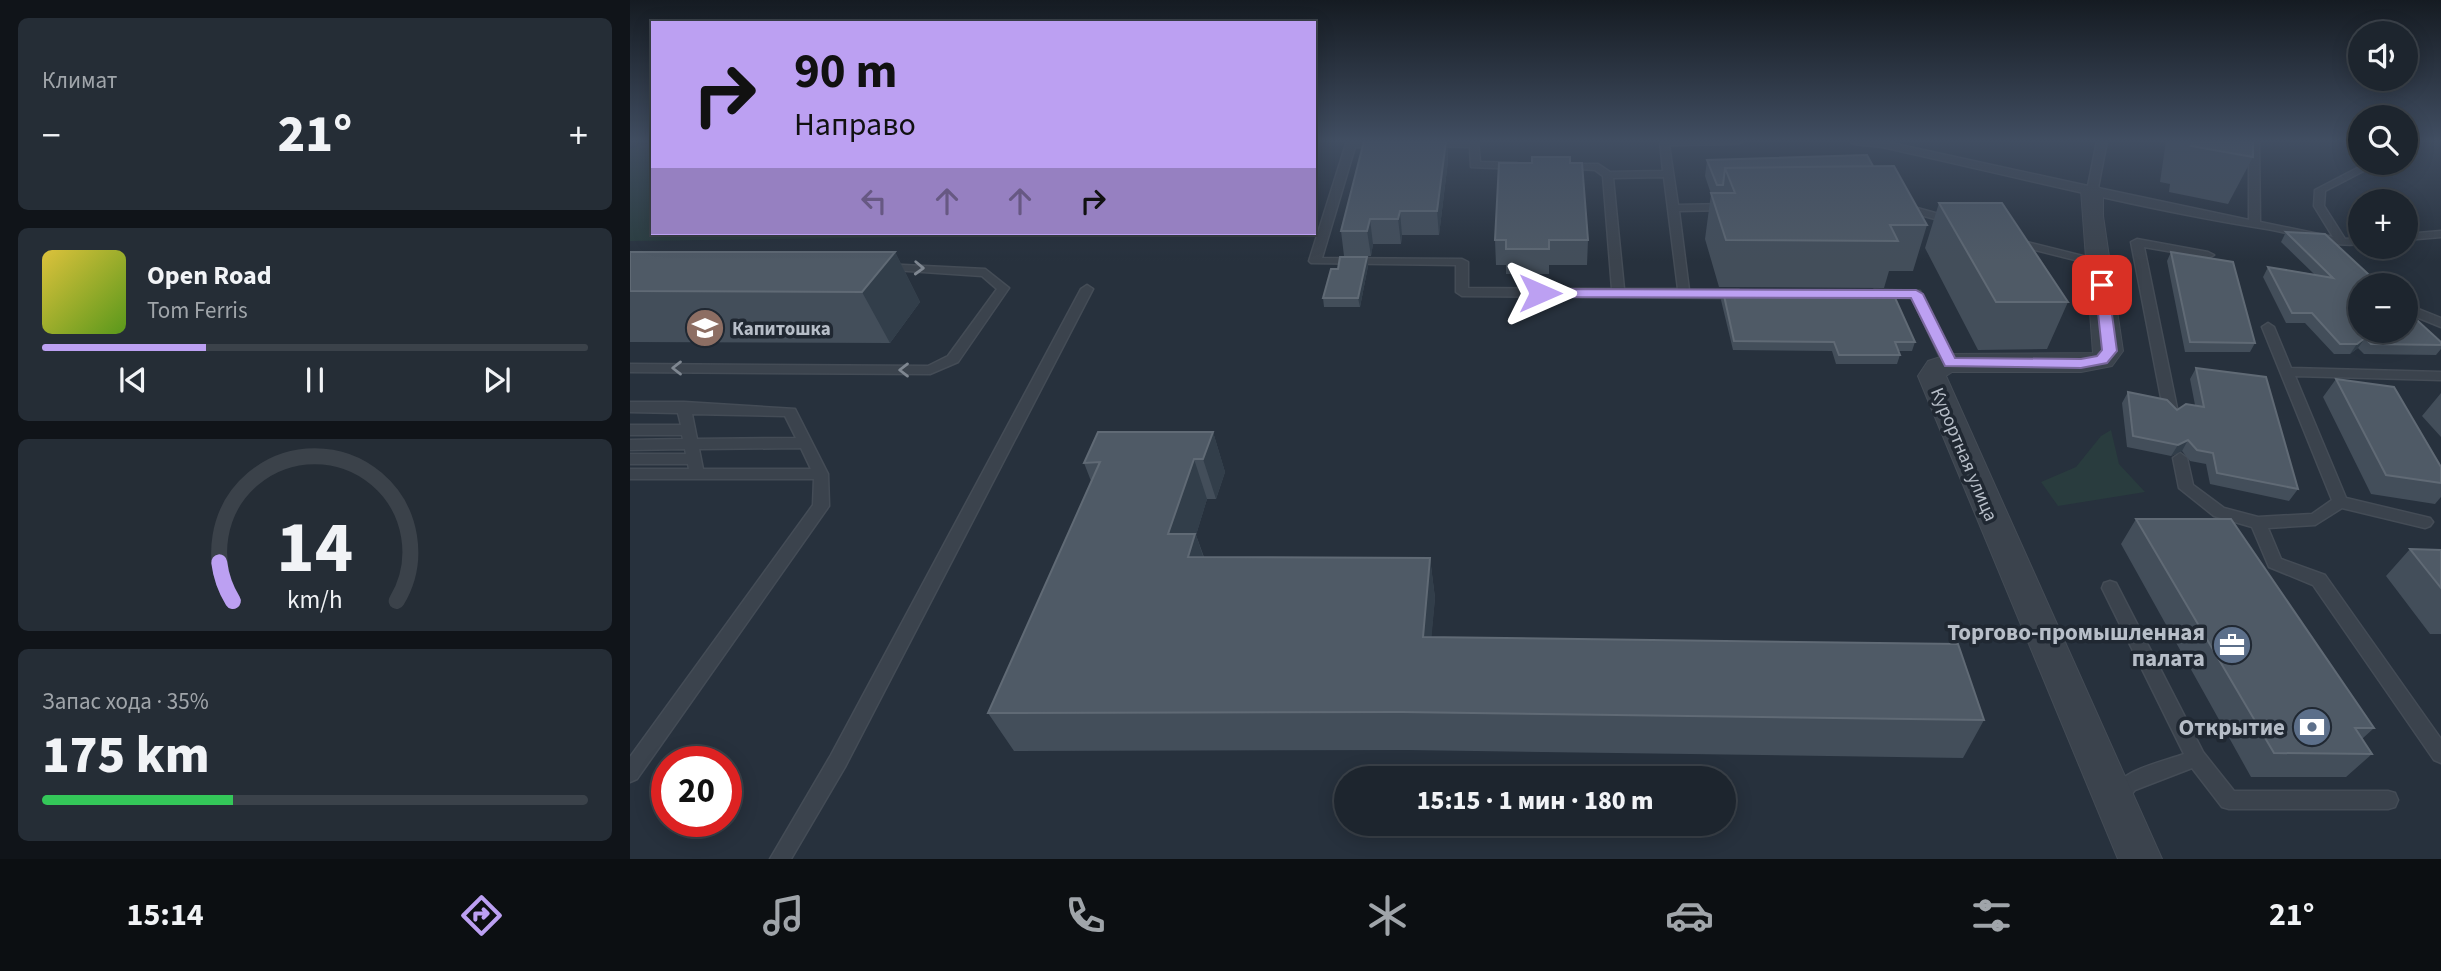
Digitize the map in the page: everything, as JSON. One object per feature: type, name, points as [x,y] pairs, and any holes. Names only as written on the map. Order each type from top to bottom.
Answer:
[{"type":"street","name":"Курортная улица","points":[[2092,190],[2092,216],[2109,351],[2102,360],[2081,363],[1950,363],[1938,367],[1932,376],[2140,859]]},
{"type":"lane","points":[[1340,181],[1315,261],[1462,262],[1462,292],[1752,294]]},
{"type":"lane","points":[[1609,181],[1618,293]]},
{"type":"lane","points":[[1667,181],[1684,293]]},
{"type":"lane","points":[[2051,181],[2348,242]]},
{"type":"lane","name":"Курортная улица","points":[[2092,190],[2094,181]]},
{"type":"lane","points":[[2254,181],[2255,225]]},
{"type":"lane","points":[[2338,181],[2320,190],[2319,206],[2342,243]]},
{"type":"lane","points":[[1880,205],[1915,208],[1965,225]]},
{"type":"lane","points":[[1673,208],[1742,207]]},
{"type":"lane","points":[[2418,236],[2441,234]]},
{"type":"lane","points":[[2003,238],[2040,250],[2099,263]]},
{"type":"lane","points":[[2171,413],[2137,242],[2208,255]]},
{"type":"lane","points":[[630,368],[929,370],[953,359],[1003,288],[985,273],[869,267]]},
{"type":"lane","points":[[780,859],[838,761],[1087,289]]},
{"type":"lane","points":[[1861,294],[1916,294],[1950,363]]},
{"type":"lane","points":[[2418,313],[2441,323]]},
{"type":"lane","points":[[2268,327],[2340,502]]},
{"type":"lane","points":[[2286,372],[2441,376]]},
{"type":"lane","points":[[630,407],[790,412],[821,474],[821,506],[630,773]]},
{"type":"lane","points":[[684,407],[694,459]]},
{"type":"lane","points":[[630,430],[689,430]]},
{"type":"lane","points":[[630,474],[694,459],[806,443]]},
{"type":"lane","points":[[630,445],[694,459],[821,474]]},
{"type":"lane","points":[[2180,458],[2186,488],[2219,512],[2258,523],[2315,519],[2340,502],[2425,522]]},
{"type":"lane","points":[[630,459],[694,459]]},
{"type":"lane","points":[[2258,523],[2275,563],[2319,580],[2441,754]]},
{"type":"lane","points":[[2110,588],[2196,758],[2229,800],[2388,800]]},
{"type":"lane","points":[[2115,798],[2128,784],[2196,758]]},
{"type":"shaded area","points":[[630,181],[651,181],[651,235],[926,235],[924,237],[630,241]]},
{"type":"shaded area","points":[[2111,430],[2119,464],[2145,492],[2058,506],[2041,482],[2076,467],[2101,436]]},
{"type":"building","points":[[1354,181],[1441,181],[1437,211],[1400,211],[1398,219],[1370,219],[1367,231],[1341,231]]},
{"type":"building","points":[[1498,181],[1583,181],[1588,240],[1549,240],[1549,249],[1506,249],[1506,240],[1495,240]]},
{"type":"building","points":[[1730,181],[1902,181],[1927,225],[1890,225],[1898,241],[1726,240],[1711,193],[1735,193]]},
{"type":"building","points":[[1939,203],[2002,203],[2068,302],[1996,302]]},
{"type":"building","points":[[2286,232],[2325,234],[2348,255],[2348,259],[2352,259],[2367,273],[2348,273],[2348,343],[2357,344],[2340,344],[2312,313],[2292,313],[2268,267],[2333,278]]},
{"type":"building","points":[[630,252],[895,252],[862,292],[630,291]]},
{"type":"building","points":[[2171,252],[2233,262],[2255,343],[2190,342]]},
{"type":"building","points":[[1340,257],[1367,257],[1358,298],[1323,298],[1331,269],[1338,269]]},
{"type":"building","points":[[1723,291],[1892,291],[1915,342],[1895,342],[1900,355],[1839,355],[1834,342],[1734,341]]},
{"type":"building","points":[[2418,321],[2441,342],[2441,345],[2371,344],[2418,343]]},
{"type":"building","points":[[2196,368],[2266,377],[2298,489],[2217,473],[2213,453],[2197,450],[2188,440],[2178,445],[2133,436],[2128,392],[2167,400],[2177,410],[2186,404],[2204,407]]},
{"type":"building","points":[[2336,379],[2394,387],[2441,467],[2441,483],[2386,475]]},
{"type":"building","points":[[1098,432],[1213,432],[1203,459],[1194,459],[1168,534],[1195,534],[1188,557],[1430,558],[1423,637],[1958,644],[1984,720],[1402,712],[988,713],[1100,462],[1084,463]]},
{"type":"building","points":[[2136,519],[2231,519],[2374,728],[2355,728],[2372,754],[2274,753]]},
{"type":"building","points":[[2410,549],[2441,550],[2441,588]]},
{"type":"place","name":"Капитошка","points":[[705,328]]},
{"type":"place","name":"Торгово-промышленная палата","points":[[2232,645]]},
{"type":"place","name":"Открытие","points":[[2312,727]]},
{"type":"route","points":[[1540,293],[1916,294],[1950,363],[2081,363],[2102,360],[2109,351],[2102,285]]}]
